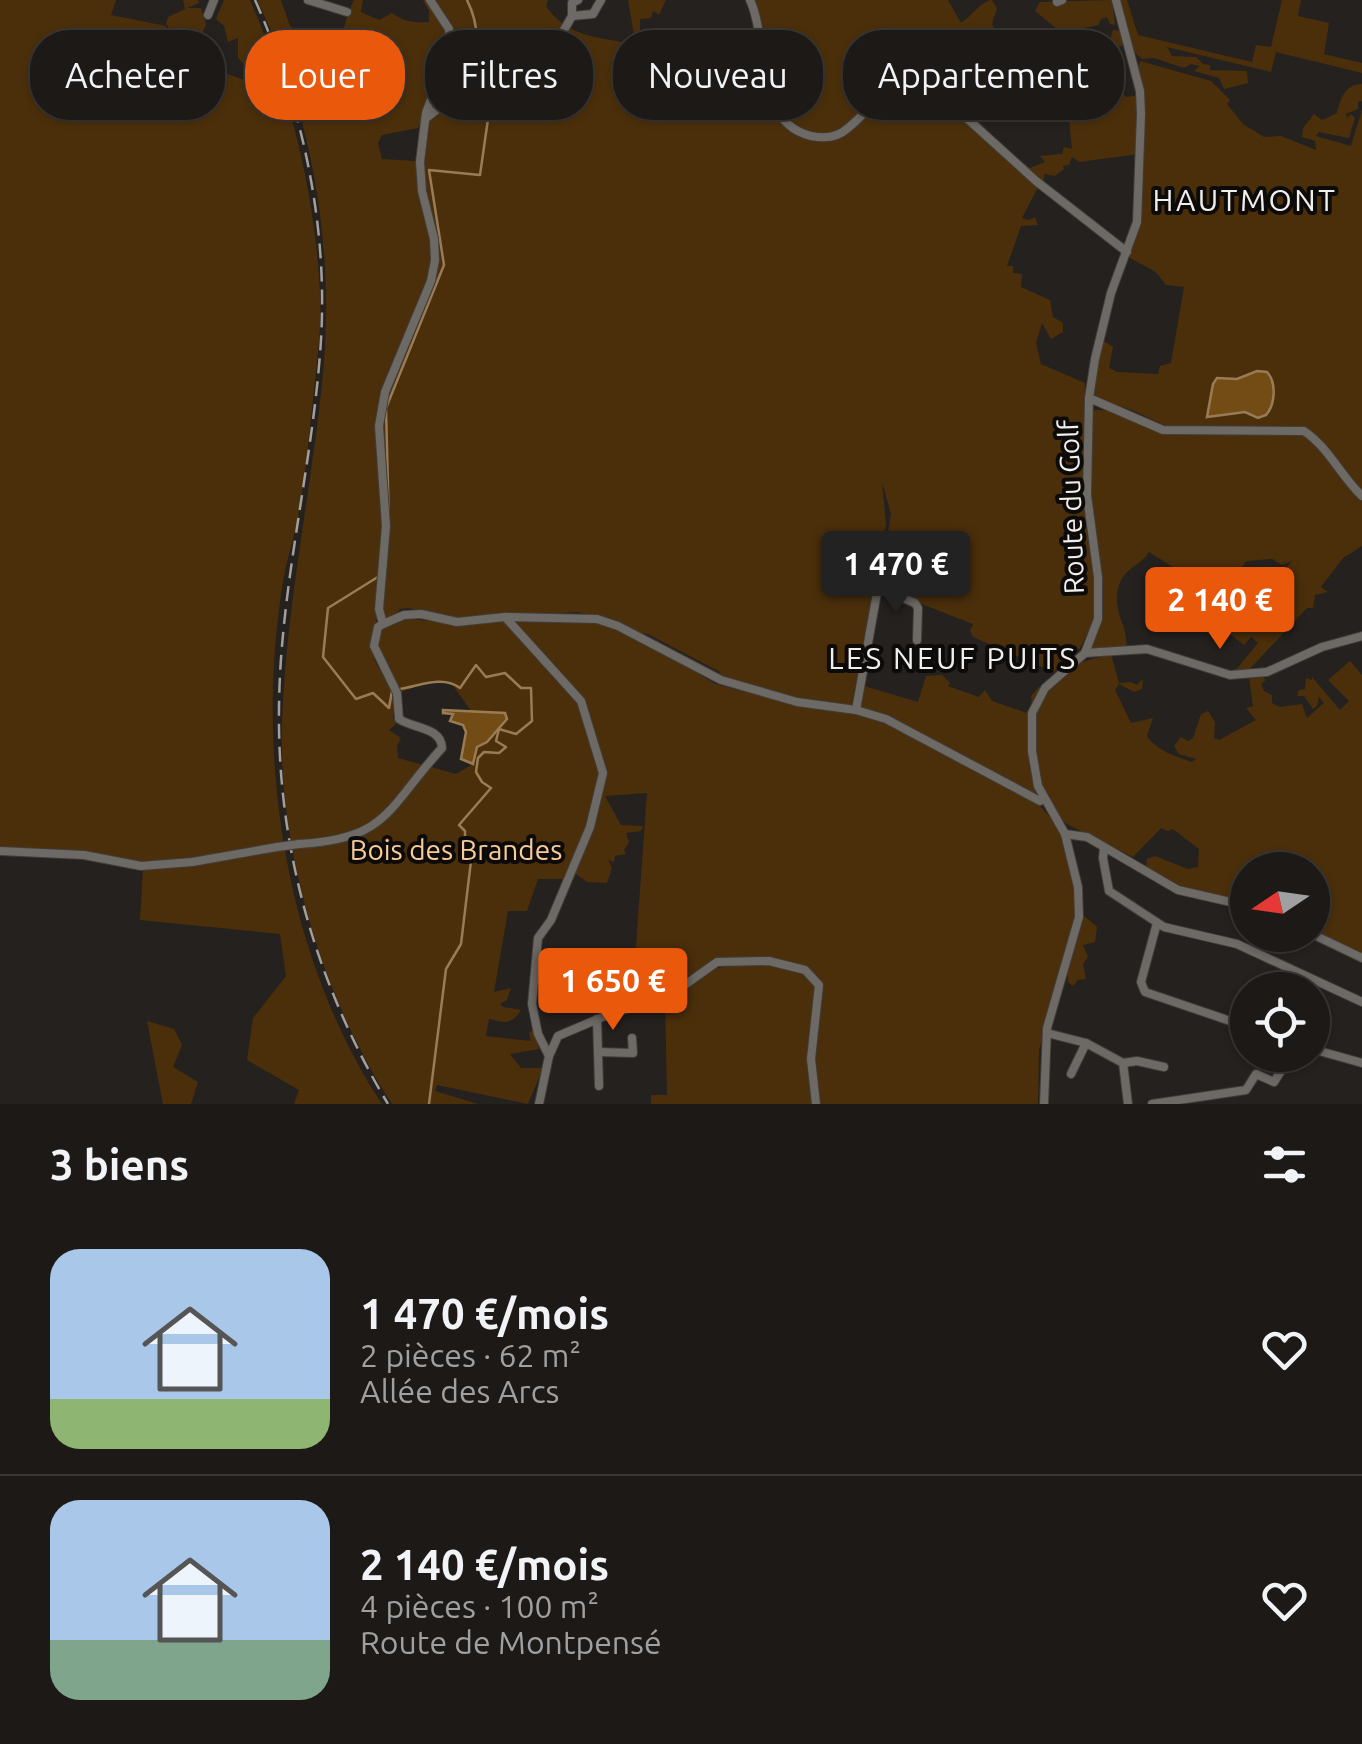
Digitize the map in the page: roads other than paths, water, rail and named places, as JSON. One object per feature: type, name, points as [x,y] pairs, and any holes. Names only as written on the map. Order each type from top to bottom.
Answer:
[{"type":"street","points":[[208,15],[214,0]]},
{"type":"street","points":[[308,0],[347,12]]},
{"type":"street","points":[[430,0],[448,30]]},
{"type":"street","points":[[565,30],[572,16],[572,3],[578,0]]},
{"type":"street","points":[[572,16],[592,14],[601,0]]},
{"type":"street","points":[[750,0],[775,107],[798,132],[825,138],[837,136],[886,93],[912,87],[961,114],[1036,181],[1127,252]]},
{"type":"street","name":"Route du Golf","points":[[1085,654],[1098,618],[1098,577],[1087,495],[1090,398],[1111,293],[1136,222],[1140,94],[1116,0]]},
{"type":"street","points":[[383,624],[378,608],[386,526],[378,450],[385,392],[431,281],[434,260],[420,162],[426,120]]},
{"type":"street","points":[[1090,398],[1163,430],[1304,431],[1322,443],[1362,496]]},
{"type":"street","points":[[856,710],[880,576]]},
{"type":"street","points":[[878,588],[915,604],[917,640]]},
{"type":"street","points":[[0,851],[84,855],[141,866],[347,839],[370,828],[387,816],[442,748],[436,733],[399,720],[396,690],[374,646],[378,626],[404,615],[421,614],[457,622],[505,617],[597,619],[721,680],[797,702],[856,710],[913,732],[1040,801],[1044,799]]},
{"type":"street","points":[[505,617],[581,700],[603,773],[590,827],[552,920],[538,938],[532,1004],[538,1034],[549,1056]]},
{"type":"street","points":[[1044,1104],[1047,1033],[1079,916],[1078,887],[1065,834],[1038,786],[1032,751],[1032,713],[1046,688],[1085,654],[1147,649],[1230,674],[1266,672],[1322,647],[1361,637]]},
{"type":"street","points":[[1065,834],[1090,840],[1178,890],[1230,902]]},
{"type":"street","points":[[1070,852],[1074,845],[1090,840]]},
{"type":"street","points":[[1104,848],[1106,880],[1113,896],[1157,922],[1237,944],[1362,1002]]},
{"type":"street","points":[[1106,880],[1117,856]]},
{"type":"street","points":[[1157,922],[1141,982],[1145,992],[1230,1020]]},
{"type":"street","points":[[1330,943],[1362,958]]},
{"type":"street","points":[[538,1104],[558,1036],[665,998],[717,962],[769,961],[804,970],[820,985],[811,1059],[816,1104]]},
{"type":"street","points":[[597,1020],[599,1086]]},
{"type":"street","points":[[1047,1033],[1086,1043],[1124,1062],[1164,1067]]},
{"type":"street","points":[[598,1052],[633,1052],[632,1038]]},
{"type":"street","points":[[1071,1074],[1086,1043]]},
{"type":"street","points":[[1330,1053],[1362,1062]]},
{"type":"street","points":[[1124,1062],[1128,1104]]},
{"type":"street","points":[[1152,1104],[1246,1090],[1256,1074],[1274,1082],[1280,1072]]},
{"type":"street","points":[[1230,1092],[1231,1104]]},
{"type":"waterway","points":[[467,0],[476,30]]},
{"type":"waterway","points":[[389,526],[386,408],[444,265],[429,170],[480,175],[488,120]]},
{"type":"waterway","points":[[381,575],[328,608],[323,657],[356,699],[373,693],[389,708],[392,691]]},
{"type":"waterway","points":[[400,689],[438,682],[460,688],[476,665],[486,677],[505,673],[521,688],[531,688],[532,721],[516,734],[499,729],[496,741],[506,747],[499,753],[484,752],[478,758],[476,772],[491,788],[459,825],[465,831],[465,851],[471,861],[461,944],[446,969],[429,1104]]},
{"type":"railway","points":[[255,0],[300,128],[321,263],[316,398],[281,663],[280,760],[285,812],[306,914],[321,963],[340,1011],[388,1104]]},
{"type":"district","name":"HAUTMONT","points":[[1245,201]]},
{"type":"district","name":"LES NEUF PUITS","points":[[953,659]]},
{"type":"park label","name":"Bois des Brandes","points":[[456,850]]}]
